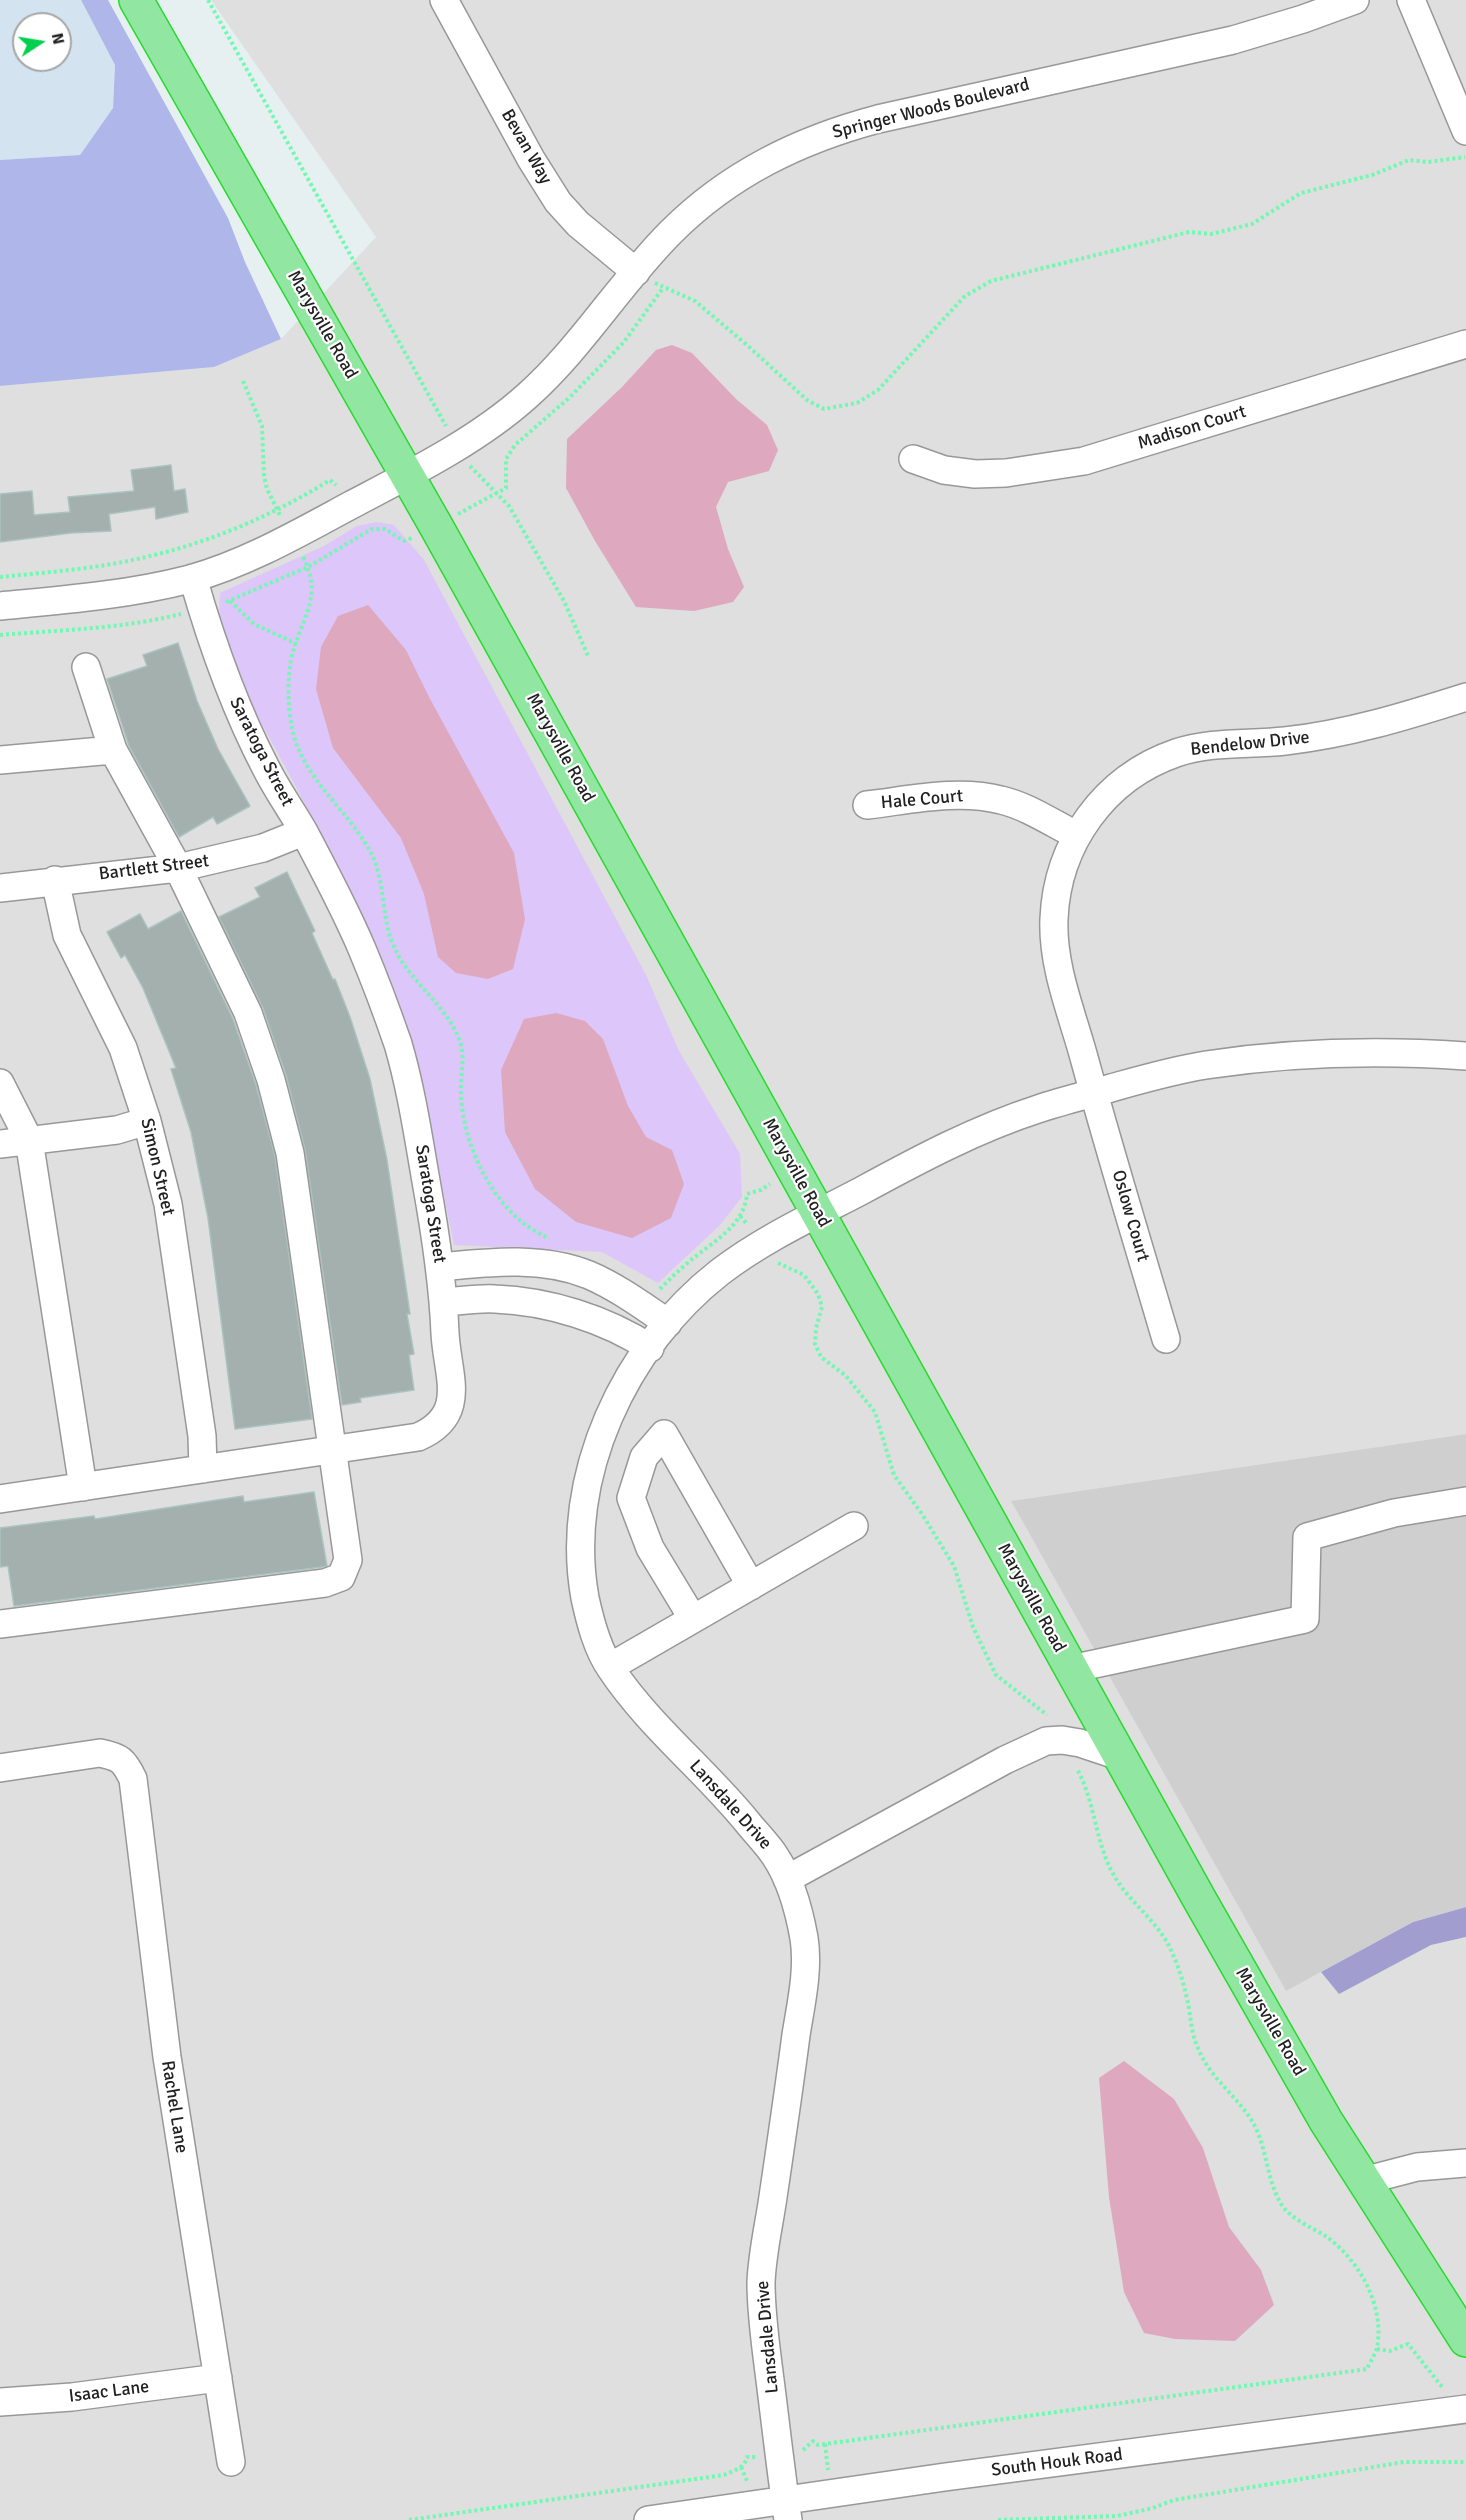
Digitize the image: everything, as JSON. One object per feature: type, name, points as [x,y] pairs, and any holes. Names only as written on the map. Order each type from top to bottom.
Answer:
[{"type":"highway","name":"Marysville Road","points":[[136,0],[408,475],[1119,1756],[1326,2121],[1466,2340]]},
{"type":"street","name":"Bevan Way","points":[[444,0],[531,159],[558,202],[578,224],[636,272]]},
{"type":"street","name":"Springer Woods Boulevard","points":[[0,606],[111,595],[193,578],[293,537],[408,475],[491,425],[525,398],[557,368],[671,233],[708,199],[735,180],[789,149],[836,130],[878,118],[1233,40],[1303,19],[1355,0]]},
{"type":"street","points":[[1411,0],[1466,131]]},
{"type":"street","name":"Madison Court","points":[[913,459],[944,470],[975,474],[1006,473],[1084,461],[1466,344]]},
{"type":"street","name":"Saratoga Street","points":[[0,1499],[418,1437],[434,1430],[443,1422],[450,1408],[452,1383],[446,1343],[440,1267],[418,1131],[398,1045],[361,948],[303,832],[266,770],[238,712],[219,663],[193,578]]},
{"type":"street","points":[[0,1624],[325,1583],[341,1577],[348,1560],[290,1153],[271,1080],[248,1013],[177,868],[113,750],[87,667]]},
{"type":"street","name":"Bendelow Drive","points":[[1094,1093],[1055,950],[1053,921],[1065,860],[1076,835],[1094,809],[1123,781],[1177,753],[1207,745],[1284,741],[1340,733],[1398,719],[1466,697]]},
{"type":"street","points":[[0,760],[113,750]]},
{"type":"street","name":"Hale Court","points":[[867,805],[957,795],[980,796],[1001,800],[1030,811],[1076,835]]},
{"type":"street","name":"Bartlett Street","points":[[0,888],[177,868],[262,848],[303,832]]},
{"type":"street","name":"Simon Street","points":[[55,880],[67,935],[123,1048],[147,1121],[168,1204],[202,1436],[203,1469]]},
{"type":"street","name":"Lansdale Drive","points":[[786,2510],[764,2325],[761,2280],[804,1975],[805,1945],[798,1910],[787,1879],[775,1855],[737,1810],[653,1720],[610,1667],[598,1645],[586,1601],[581,1567],[581,1531],[589,1476],[607,1422],[629,1373],[668,1323],[719,1273],[763,1243],[950,1144],[1035,1109],[1158,1075],[1283,1055],[1384,1052],[1466,1056]]},
{"type":"street","points":[[0,1083],[29,1140],[83,1487]]},
{"type":"street","name":"Oslow Court","points":[[1094,1093],[1166,1339]]},
{"type":"street","points":[[0,1144],[117,1130],[147,1121]]},
{"type":"street","points":[[440,1267],[524,1262],[557,1266],[588,1275],[610,1285],[668,1323]]},
{"type":"street","points":[[444,1302],[494,1299],[539,1305],[583,1317],[621,1331],[650,1348]]},
{"type":"street","points":[[693,1619],[650,1548],[631,1498],[644,1456],[664,1434],[750,1586]]},
{"type":"street","points":[[1071,1669],[1305,1619],[1307,1537],[1394,1512],[1466,1501]]},
{"type":"street","points":[[610,1667],[854,1526]]},
{"type":"street","points":[[787,1879],[1029,1748],[1046,1741],[1062,1740],[1080,1743],[1119,1756]]},
{"type":"street","name":"Rachel Lane","points":[[0,1768],[100,1753],[116,1756],[126,1764],[133,1779],[167,2057],[231,2462]]},
{"type":"street","points":[[1363,2181],[1417,2167],[1466,2163]]},
{"type":"street","name":"Isaac Lane","points":[[0,2402],[72,2397],[218,2378]]},
{"type":"street","name":"South Houk Road","points":[[648,2520],[786,2510],[1463,2410]]},
{"type":"path","points":[[208,0],[457,445],[472,470],[508,506],[564,602],[589,658]]},
{"type":"path","points":[[636,272],[695,301],[807,400],[824,409],[837,408],[857,403],[878,390],[965,296],[991,281],[1189,232],[1211,234],[1252,224],[1301,193],[1372,175],[1408,160],[1428,162],[1466,157]]},
{"type":"path","points":[[436,526],[506,488],[506,459],[514,445],[570,397],[624,342],[663,287]]},
{"type":"path","points":[[0,577],[125,561],[185,547],[245,525],[330,480]]},
{"type":"path","points":[[230,601],[254,624],[297,644],[291,660],[288,706],[292,731],[314,778],[352,823],[373,859],[380,878],[387,927],[396,952],[455,1031],[462,1048],[461,1096],[465,1124],[473,1150],[486,1177],[504,1204],[523,1223],[557,1244]]},
{"type":"path","points":[[651,1286],[658,1291],[690,1261],[726,1234],[740,1216],[746,1204],[747,1194],[761,1190],[793,1167]]},
{"type":"path","points":[[740,1216],[779,1265],[804,1275],[818,1294],[822,1307],[816,1328],[815,1344],[820,1357],[846,1376],[875,1412],[894,1475],[922,1514],[954,1566],[973,1627],[996,1675],[1047,1716],[1062,1740],[1081,1775],[1102,1851],[1112,1874],[1167,1942],[1185,1987],[1191,2029],[1198,2048],[1215,2077],[1251,2120],[1258,2134],[1273,2187],[1281,2205],[1328,2238],[1355,2266],[1370,2288],[1375,2309],[1377,2349],[1367,2369],[836,2443],[818,2445],[813,2441]]},
{"type":"path","points":[[1377,2349],[1390,2351],[1408,2344],[1463,2410]]},
{"type":"path","points":[[409,2520],[724,2475],[741,2467],[746,2463],[747,2457]]},
{"type":"path","points":[[998,2520],[1117,2516],[1154,2508],[1174,2500],[1330,2472],[1404,2462],[1466,2462]]},
{"type":"shaded area","points":[[0,0],[81,0],[115,65],[113,108],[80,155],[0,160]]},
{"type":"shaded area","points":[[81,0],[108,0],[228,218],[245,262],[281,339],[214,367],[0,386],[0,160],[80,155],[113,108],[115,65]]},
{"type":"shaded area","points":[[211,0],[1466,0],[1466,1434],[1011,1501],[1286,1990],[1321,1972],[1339,1993],[1431,1945],[1466,1937],[1466,2520],[0,2520],[0,386],[214,367],[281,339],[376,237]]},
{"type":"shaded area","points":[[672,345],[692,353],[736,399],[767,425],[778,450],[769,471],[728,482],[716,507],[728,549],[744,587],[733,602],[694,611],[636,607],[595,541],[566,488],[567,439],[622,387],[656,350]]},
{"type":"shaded area","points":[[377,522],[394,525],[424,560],[646,975],[679,1051],[740,1154],[742,1197],[719,1226],[658,1283],[602,1252],[454,1245],[423,1092],[374,942],[294,783],[251,704],[219,621],[220,593],[324,546],[357,526]]},
{"type":"shaded area","points":[[368,605],[406,650],[514,853],[525,919],[513,969],[488,979],[456,973],[438,957],[424,894],[401,838],[333,748],[316,689],[321,647],[338,616]]},
{"type":"shaded area","points":[[556,1013],[585,1021],[603,1039],[628,1106],[646,1137],[672,1150],[684,1184],[671,1218],[632,1238],[576,1222],[535,1189],[505,1132],[501,1070],[524,1019]]},
{"type":"shaded area","points":[[1466,1434],[1466,1907],[1413,1922],[1286,1991],[1011,1501]]},
{"type":"shaded area","points":[[1466,1907],[1466,1937],[1431,1945],[1339,1994],[1321,1972],[1413,1922]]},
{"type":"shaded area","points":[[1124,2061],[1174,2099],[1203,2148],[1229,2227],[1261,2270],[1274,2305],[1235,2341],[1175,2339],[1144,2333],[1124,2292],[1109,2197],[1099,2078]]},
{"type":"building","points":[[171,465],[174,491],[185,489],[188,512],[156,519],[155,507],[109,514],[111,531],[71,533],[0,542],[0,494],[32,491],[34,515],[70,512],[68,497],[134,491],[131,470]]},
{"type":"building","points":[[178,643],[197,701],[218,749],[250,806],[217,824],[213,817],[179,837],[129,746],[107,679],[147,666],[143,655]]},
{"type":"building","points":[[287,872],[315,931],[312,933],[333,980],[335,979],[370,1079],[387,1160],[410,1314],[407,1314],[414,1354],[409,1355],[414,1390],[360,1398],[361,1402],[342,1405],[305,1149],[286,1075],[263,1008],[219,917],[260,897],[255,888]]},
{"type":"building","points":[[181,911],[233,1019],[256,1085],[275,1156],[312,1419],[235,1429],[208,1218],[191,1132],[171,1069],[176,1068],[143,988],[125,955],[121,958],[107,932],[140,914],[148,929]]},
{"type":"building","points":[[314,1492],[327,1566],[14,1606],[8,1566],[0,1567],[0,1528],[94,1516],[95,1519],[243,1496],[244,1502]]}]
